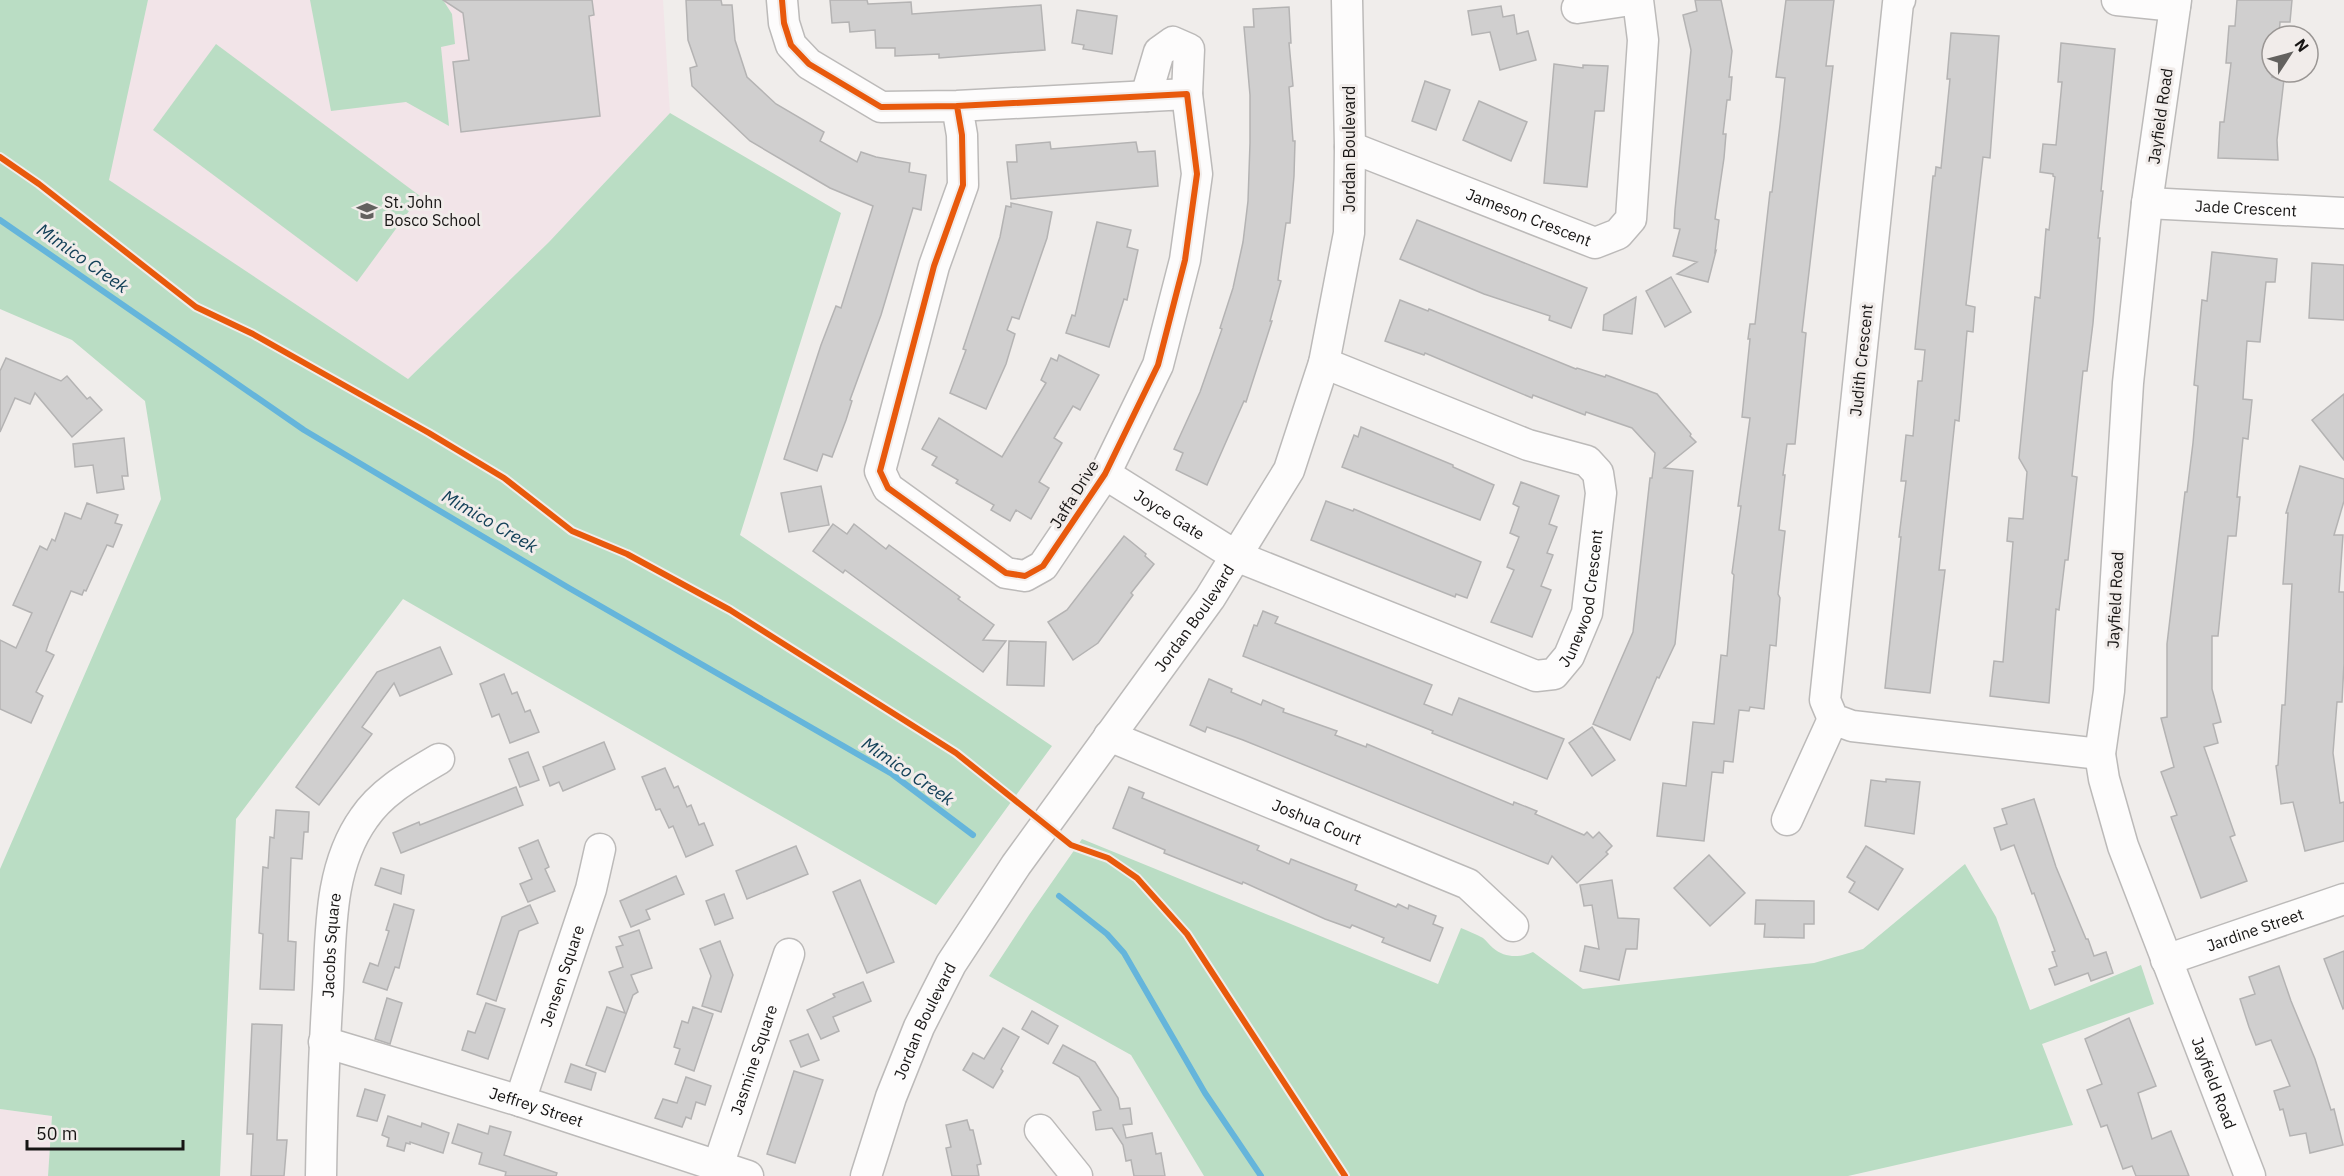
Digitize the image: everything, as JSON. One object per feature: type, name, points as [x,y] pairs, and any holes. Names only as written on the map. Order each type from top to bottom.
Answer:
[{"type":"street","points":[[782,0],[784,23],[791,45],[809,64],[881,107],[957,106],[1187,94]]},
{"type":"street","name":"Jordan Boulevard","points":[[866,1176],[888,1106],[919,1027],[951,964],[1021,857],[1210,598],[1290,470],[1324,363],[1349,232],[1347,0]]},
{"type":"street","points":[[1577,8],[1631,0]]},
{"type":"street","name":"Jameson Crescent","points":[[1350,147],[1595,243],[1617,234],[1631,219],[1643,40],[1638,0]]},
{"type":"street","name":"Judith Crescent","points":[[1833,719],[1825,700],[1895,26],[1900,0]]},
{"type":"street","points":[[2116,0],[2176,3]]},
{"type":"street","name":"Jayfield Road","points":[[2176,3],[2147,202],[2128,383],[2109,690],[2100,754],[2104,778],[2123,846],[2250,1176]]},
{"type":"street","name":"Jaffa Drive","points":[[957,106],[962,135],[963,185],[934,266],[880,471],[888,488],[1006,573],[1025,576],[1043,566],[1105,474],[1158,365],[1185,260],[1197,174],[1187,94],[1189,49],[1173,42],[1159,52],[1146,96]]},
{"type":"street","name":"Jade Crescent","points":[[2147,202],[2344,213]]},
{"type":"street","name":"Junewood Crescent","points":[[1236,556],[1536,676],[1554,674],[1569,656],[1587,613],[1601,493],[1598,472],[1587,461],[1528,445],[1324,363]]},
{"type":"street","name":"Joyce Gate","points":[[1105,474],[1236,556]]},
{"type":"street","points":[[1787,820],[1833,719],[1852,726],[2100,754]]},
{"type":"street","name":"Joshua Court","points":[[1109,736],[1468,884],[1513,926]]},
{"type":"street","name":"Jacobs Square","points":[[321,1176],[324,1042],[332,921],[338,873],[349,845],[364,817],[396,785],[439,759]]},
{"type":"street","name":"Jensen Square","points":[[520,1101],[591,889],[600,849]]},
{"type":"street","name":"Jardine Street","points":[[2166,960],[2344,899]]},
{"type":"street","name":"Jasmine Square","points":[[718,1166],[789,954]]},
{"type":"street","name":"Jeffrey Street","points":[[324,1042],[520,1101],[748,1176]]},
{"type":"street","points":[[1040,1130],[1077,1176]]},
{"type":"shaded area","name":"St. John Bosco School","points":[[148,0],[663,0],[670,113],[549,242],[408,379],[108,180]]},
{"type":"shaded area","points":[[0,1109],[52,1116],[48,1176],[0,1176]]},
{"type":"green space","points":[[0,0],[148,0],[109,180],[408,379],[549,242],[670,113],[841,213],[740,535],[1052,746],[936,905],[403,599],[236,819],[220,1176],[48,1176],[52,1116],[0,1109],[0,869],[161,499],[145,401],[72,340],[0,309]]},
{"type":"green space","points":[[310,0],[443,0],[452,14],[455,44],[441,47],[449,126],[406,102],[331,111]]},
{"type":"green space","points":[[216,44],[420,196],[357,282],[153,130]]},
{"type":"green space","points":[[1082,839],[1438,984],[1461,928],[1483,938],[1502,954],[1517,956],[1533,952],[1583,989],[1814,963],[1863,949],[1965,864],[1996,917],[2030,1010],[2141,965],[2154,1004],[2042,1044],[2073,1125],[1848,1176],[1204,1176],[1131,1055],[989,976]]},
{"type":"building","points":[[443,0],[592,0],[594,15],[589,16],[600,116],[461,132],[453,62],[469,60],[463,13]]},
{"type":"building","points":[[686,0],[721,0],[722,5],[732,5],[735,40],[747,77],[776,104],[824,132],[820,141],[857,162],[861,152],[910,163],[909,172],[926,175],[921,210],[913,208],[881,315],[850,400],[852,401],[846,420],[832,457],[823,454],[817,471],[784,459],[821,345],[836,306],[841,308],[873,206],[830,188],[750,141],[692,86],[690,68],[697,66],[688,40]]},
{"type":"building","points":[[830,0],[867,0],[868,4],[911,2],[912,14],[1041,5],[1045,50],[939,58],[939,54],[895,56],[895,48],[876,48],[875,30],[850,32],[849,22],[832,23]]},
{"type":"building","points":[[1695,0],[1721,0],[1732,51],[1729,77],[1732,77],[1730,100],[1727,100],[1723,134],[1726,134],[1724,158],[1715,219],[1719,220],[1716,251],[1708,282],[1677,274],[1697,262],[1673,256],[1680,229],[1674,228],[1675,210],[1691,50],[1683,15],[1697,11]]},
{"type":"building","points":[[1786,0],[1834,0],[1826,66],[1833,66],[1802,332],[1806,333],[1795,444],[1787,444],[1783,475],[1785,475],[1779,530],[1785,531],[1778,594],[1780,598],[1776,646],[1770,645],[1764,709],[1750,707],[1749,711],[1739,710],[1733,762],[1724,761],[1723,773],[1712,772],[1704,841],[1657,836],[1663,783],[1686,786],[1693,722],[1714,724],[1721,655],[1727,656],[1734,575],[1732,573],[1741,506],[1738,506],[1750,418],[1742,417],[1750,339],[1748,339],[1750,324],[1755,324],[1780,125],[1785,78],[1776,77]]},
{"type":"building","points":[[2237,0],[2292,0],[2290,22],[2260,24],[2260,84],[2283,84],[2277,140],[2278,160],[2218,158],[2220,122],[2224,122],[2231,63],[2226,63],[2229,26],[2235,26]]},
{"type":"building","points":[[1501,6],[1503,17],[1514,15],[1517,34],[1528,31],[1536,60],[1500,70],[1490,32],[1472,35],[1468,11]]},
{"type":"building","points":[[1289,7],[1291,43],[1289,43],[1293,86],[1289,87],[1293,141],[1295,141],[1294,176],[1290,223],[1286,223],[1278,280],[1281,281],[1270,321],[1272,321],[1246,402],[1244,401],[1207,485],[1176,470],[1183,453],[1174,449],[1200,392],[1222,329],[1220,328],[1233,288],[1243,242],[1248,201],[1250,143],[1250,95],[1244,27],[1254,27],[1253,9]]},
{"type":"building","points":[[1077,10],[1117,16],[1112,54],[1083,49],[1084,45],[1072,43]]},
{"type":"building","points":[[1951,33],[1999,36],[1990,158],[1983,157],[1966,305],[1975,307],[1973,332],[1967,331],[1959,421],[1955,420],[1939,570],[1945,570],[1930,693],[1885,688],[1906,481],[1901,481],[1906,435],[1913,436],[1918,381],[1922,381],[1925,350],[1915,349],[1933,176],[1935,176],[1936,167],[1941,168],[1950,79],[1947,79]]},
{"type":"building","points":[[2061,43],[2115,49],[2101,191],[2103,191],[2093,323],[2087,371],[2083,371],[2072,476],[2077,477],[2068,560],[2065,560],[2059,610],[2056,609],[2049,703],[1990,696],[1994,661],[2003,662],[2013,542],[2007,541],[2009,518],[2023,519],[2027,472],[2019,458],[2035,297],[2040,298],[2046,229],[2049,230],[2055,177],[2053,174],[2040,172],[2043,144],[2056,145],[2062,82],[2058,82]]},
{"type":"building","points":[[1554,64],[1583,68],[1583,65],[1608,66],[1604,111],[1595,111],[1587,187],[1544,183]]},
{"type":"building","points":[[1425,81],[1450,90],[1436,130],[1412,121]]},
{"type":"building","points":[[1479,101],[1527,122],[1511,161],[1463,140]]},
{"type":"building","points":[[1050,142],[1051,149],[1136,142],[1138,152],[1155,151],[1158,186],[1011,199],[1007,162],[1017,162],[1016,145]]},
{"type":"building","points":[[1011,203],[1052,212],[1047,238],[1019,319],[1012,317],[1007,330],[1015,334],[1006,364],[986,409],[950,393],[966,350],[963,349],[1000,237],[1006,206],[1011,207]]},
{"type":"building","points":[[1417,220],[1587,288],[1571,328],[1549,320],[1550,316],[1484,294],[1400,259]]},
{"type":"building","points":[[1097,222],[1131,230],[1127,247],[1138,250],[1127,300],[1124,299],[1109,347],[1066,333],[1072,315],[1075,316]]},
{"type":"building","points":[[2212,252],[2277,259],[2275,282],[2266,282],[2260,342],[2247,341],[2243,399],[2252,400],[2248,439],[2243,438],[2236,536],[2228,536],[2218,636],[2212,636],[2212,689],[2221,722],[2213,724],[2218,743],[2204,747],[2235,835],[2230,837],[2247,881],[2201,898],[2171,817],[2177,815],[2161,772],[2174,767],[2161,718],[2167,717],[2167,644],[2193,443],[2198,386],[2194,385],[2202,300],[2207,301]]},
{"type":"building","points":[[2312,263],[2344,265],[2344,320],[2309,318]]},
{"type":"building","points":[[1671,277],[1691,312],[1665,327],[1646,291]]},
{"type":"building","points":[[1636,297],[1632,334],[1603,330],[1604,315]]},
{"type":"building","points":[[1400,300],[1428,311],[1429,309],[1576,369],[1605,377],[1606,375],[1657,394],[1696,442],[1664,468],[1693,471],[1675,644],[1659,678],[1657,677],[1630,740],[1593,724],[1633,632],[1650,478],[1652,478],[1655,453],[1632,428],[1586,412],[1585,415],[1533,395],[1532,398],[1425,353],[1424,355],[1385,341]]},
{"type":"building","points":[[1059,355],[1099,375],[1080,410],[1073,406],[1054,438],[1062,443],[1039,482],[1049,488],[1031,519],[1016,510],[1010,521],[991,510],[994,505],[956,483],[958,480],[932,465],[937,457],[922,449],[939,418],[1002,457],[1046,383],[1041,380],[1051,358],[1057,361]]},
{"type":"building","points":[[6,358],[61,381],[67,376],[87,399],[90,397],[102,410],[72,437],[35,393],[30,404],[15,398],[0,432],[0,371]]},
{"type":"building","points":[[2344,394],[2344,460],[2312,420]]},
{"type":"building","points":[[1361,427],[1453,465],[1494,485],[1480,520],[1342,467],[1354,435],[1358,437]]},
{"type":"building","points":[[124,438],[128,476],[122,476],[124,489],[97,493],[93,465],[75,467],[73,444]]},
{"type":"building","points":[[2300,466],[2344,479],[2344,501],[2334,535],[2343,535],[2339,592],[2344,592],[2344,663],[2342,702],[2337,702],[2333,753],[2340,803],[2344,802],[2344,841],[2305,851],[2293,802],[2281,804],[2276,766],[2278,765],[2282,705],[2285,705],[2292,584],[2283,584],[2288,513],[2286,513]]},
{"type":"building","points":[[1521,482],[1559,496],[1549,524],[1557,527],[1547,553],[1553,555],[1541,586],[1551,590],[1532,637],[1491,622],[1514,570],[1507,567],[1519,537],[1510,533],[1519,507],[1513,504]]},
{"type":"building","points":[[821,486],[829,525],[789,532],[781,493]]},
{"type":"building","points":[[1326,501],[1353,511],[1354,509],[1481,562],[1467,598],[1456,594],[1455,597],[1311,540]]},
{"type":"building","points":[[87,503],[118,515],[115,523],[122,525],[113,547],[107,545],[86,591],[84,590],[82,595],[71,591],[46,651],[54,655],[36,692],[43,696],[31,723],[0,709],[0,640],[16,648],[32,613],[13,605],[40,546],[47,550],[52,539],[55,541],[65,513],[81,519]]},
{"type":"building","points":[[833,524],[847,534],[854,524],[886,549],[889,545],[994,625],[983,640],[1006,641],[983,672],[845,570],[843,573],[813,551]]},
{"type":"building","points":[[1124,536],[1146,554],[1145,556],[1154,564],[1131,593],[1133,595],[1098,643],[1073,660],[1048,622],[1067,610]]},
{"type":"building","points":[[1263,611],[1278,617],[1275,623],[1432,685],[1424,704],[1452,715],[1459,698],[1564,739],[1547,779],[1243,656],[1254,625],[1257,626]]},
{"type":"building","points":[[1009,641],[1046,642],[1044,686],[1007,685]]},
{"type":"building","points":[[440,647],[452,674],[400,696],[394,683],[362,727],[372,734],[319,805],[296,787],[377,672]]},
{"type":"building","points":[[504,674],[512,694],[517,692],[525,712],[530,710],[539,732],[510,743],[499,714],[492,717],[480,684]]},
{"type":"building","points":[[1209,679],[1261,705],[1263,700],[1284,709],[1283,712],[1337,731],[1335,735],[1366,747],[1367,744],[1513,805],[1514,802],[1537,811],[1535,814],[1584,835],[1587,832],[1593,838],[1599,832],[1612,846],[1606,852],[1608,854],[1577,883],[1552,856],[1548,864],[1243,740],[1207,727],[1205,732],[1190,725]]},
{"type":"building","points":[[1592,727],[1615,760],[1592,776],[1569,743]]},
{"type":"building","points":[[604,742],[615,769],[563,791],[559,782],[550,786],[543,767]]},
{"type":"building","points":[[528,752],[539,780],[520,787],[509,759]]},
{"type":"building","points":[[665,768],[674,788],[678,786],[687,807],[691,805],[699,825],[704,823],[713,845],[686,857],[673,826],[669,828],[660,809],[656,810],[642,777]]},
{"type":"building","points":[[1886,779],[1920,782],[1914,834],[1865,826],[1871,780],[1886,782]]},
{"type":"building","points":[[516,787],[523,805],[401,853],[393,833],[419,822],[420,825]]},
{"type":"building","points":[[1129,787],[1144,793],[1142,798],[1259,846],[1257,850],[1289,864],[1291,859],[1357,885],[1355,890],[1396,907],[1398,904],[1408,909],[1409,905],[1436,916],[1433,924],[1443,928],[1430,961],[1382,942],[1384,938],[1352,925],[1350,928],[1325,919],[1243,882],[1242,884],[1164,853],[1165,850],[1113,828]]},
{"type":"building","points":[[2034,799],[2056,867],[2086,939],[2088,939],[2094,956],[2106,952],[2113,973],[2091,981],[2088,973],[2055,985],[2049,969],[2057,966],[2052,952],[2055,951],[2034,893],[2032,894],[2014,845],[2001,850],[1994,828],[2007,824],[2002,809]]},
{"type":"building","points":[[276,810],[309,812],[308,832],[304,832],[302,859],[291,858],[288,941],[296,942],[294,990],[260,989],[263,934],[259,933],[263,867],[268,868],[270,837],[274,838]]},
{"type":"building","points":[[538,840],[549,867],[545,869],[555,891],[528,902],[520,884],[532,879],[519,848]]},
{"type":"building","points":[[796,846],[808,874],[747,899],[736,871]]},
{"type":"building","points":[[1866,846],[1903,869],[1878,910],[1849,892],[1855,882],[1847,877]]},
{"type":"building","points":[[1709,855],[1745,893],[1710,926],[1674,888]]},
{"type":"building","points":[[381,868],[404,875],[401,894],[375,885]]},
{"type":"building","points":[[676,876],[684,894],[646,910],[650,919],[631,927],[620,901]]},
{"type":"building","points":[[860,880],[894,962],[867,973],[833,892]]},
{"type":"building","points":[[1612,880],[1618,918],[1639,919],[1637,949],[1626,949],[1619,980],[1580,971],[1585,946],[1599,949],[1592,905],[1584,906],[1580,885]]},
{"type":"building","points":[[724,894],[733,918],[715,925],[706,901]]},
{"type":"building","points":[[1756,900],[1814,901],[1814,924],[1804,924],[1804,938],[1764,937],[1765,924],[1755,924]]},
{"type":"building","points":[[394,904],[414,910],[399,968],[395,967],[387,990],[363,982],[370,963],[378,966],[389,931],[386,930]]},
{"type":"building","points":[[530,905],[538,923],[519,931],[496,1001],[477,994],[502,917]]},
{"type":"building","points":[[639,930],[652,968],[631,975],[638,992],[633,995],[605,1072],[586,1065],[607,1007],[625,1013],[609,972],[623,967],[616,947],[623,945],[619,937]]},
{"type":"building","points":[[720,941],[733,975],[721,1012],[702,1006],[711,976],[700,949]]},
{"type":"building","points":[[2344,951],[2344,1008],[2343,1009],[2324,959]]},
{"type":"building","points":[[2279,966],[2315,1059],[2331,1110],[2334,1109],[2343,1145],[2310,1153],[2306,1133],[2290,1136],[2283,1109],[2280,1110],[2274,1091],[2290,1086],[2271,1040],[2256,1045],[2249,1027],[2240,999],[2255,994],[2249,977]]},
{"type":"building","points":[[863,982],[871,1001],[833,1017],[839,1031],[821,1039],[807,1010],[835,997],[833,994]]},
{"type":"building","points":[[387,998],[402,1003],[390,1044],[375,1039]]},
{"type":"building","points":[[486,1003],[505,1009],[488,1059],[462,1050],[468,1031],[475,1033]]},
{"type":"building","points":[[693,1007],[713,1014],[694,1071],[675,1064],[680,1049],[674,1047],[682,1021],[688,1023]]},
{"type":"building","points":[[1032,1011],[1058,1026],[1048,1044],[1022,1029]]},
{"type":"building","points":[[2129,1018],[2156,1086],[2138,1093],[2152,1139],[2171,1131],[2189,1176],[2136,1176],[2132,1166],[2123,1169],[2107,1125],[2101,1127],[2087,1090],[2102,1084],[2085,1039]]},
{"type":"building","points":[[252,1024],[282,1025],[277,1140],[287,1140],[284,1176],[251,1176],[253,1134],[247,1134]]},
{"type":"building","points":[[1003,1028],[1019,1037],[993,1088],[963,1070],[973,1053],[984,1059]]},
{"type":"building","points":[[808,1034],[819,1060],[801,1067],[790,1041]]},
{"type":"building","points":[[1063,1045],[1095,1062],[1118,1098],[1120,1109],[1130,1108],[1132,1124],[1123,1125],[1126,1138],[1152,1133],[1156,1154],[1161,1153],[1165,1176],[1134,1176],[1131,1160],[1126,1161],[1123,1145],[1112,1128],[1096,1130],[1093,1112],[1101,1110],[1079,1077],[1053,1063]]},
{"type":"building","points":[[571,1064],[596,1073],[591,1090],[565,1082]]},
{"type":"building","points":[[794,1071],[823,1080],[795,1163],[767,1154]]},
{"type":"building","points":[[686,1077],[711,1086],[705,1105],[696,1102],[691,1119],[686,1117],[682,1127],[655,1118],[663,1099],[677,1103]]},
{"type":"building","points":[[365,1089],[385,1095],[377,1121],[357,1116]]},
{"type":"building","points":[[388,1116],[421,1127],[422,1123],[449,1133],[443,1153],[410,1142],[410,1144],[406,1143],[404,1151],[387,1146],[389,1138],[382,1135]]},
{"type":"building","points":[[967,1120],[970,1130],[973,1130],[981,1164],[977,1165],[979,1176],[952,1176],[946,1148],[951,1147],[946,1125]]},
{"type":"building","points":[[458,1124],[488,1134],[490,1126],[511,1132],[504,1155],[557,1173],[556,1176],[505,1176],[506,1172],[479,1164],[482,1153],[452,1143]]},
{"type":"waterway","name":"Mimico Creek","points":[[0,220],[304,430],[569,588],[892,774],[973,835]]},
{"type":"waterway","name":"Mimico Creek","points":[[1059,896],[1107,934],[1124,953],[1205,1093],[1261,1176]]},
{"type":"cycle path","points":[[782,0],[784,23],[791,45],[809,64],[881,107],[957,106],[1187,94],[1197,174],[1185,260],[1158,365],[1105,474],[1043,566],[1025,576],[1006,573],[888,488],[880,471],[934,266],[963,185],[962,135],[957,106]]},
{"type":"cycle path","points":[[0,157],[39,184],[196,307],[253,334],[429,433],[504,478],[572,531],[627,554],[730,610],[956,753],[1071,845],[1108,858],[1137,878],[1187,934],[1345,1176]]},
{"type":"place","name":"St. John Bosco School","points":[[367,211]]}]
